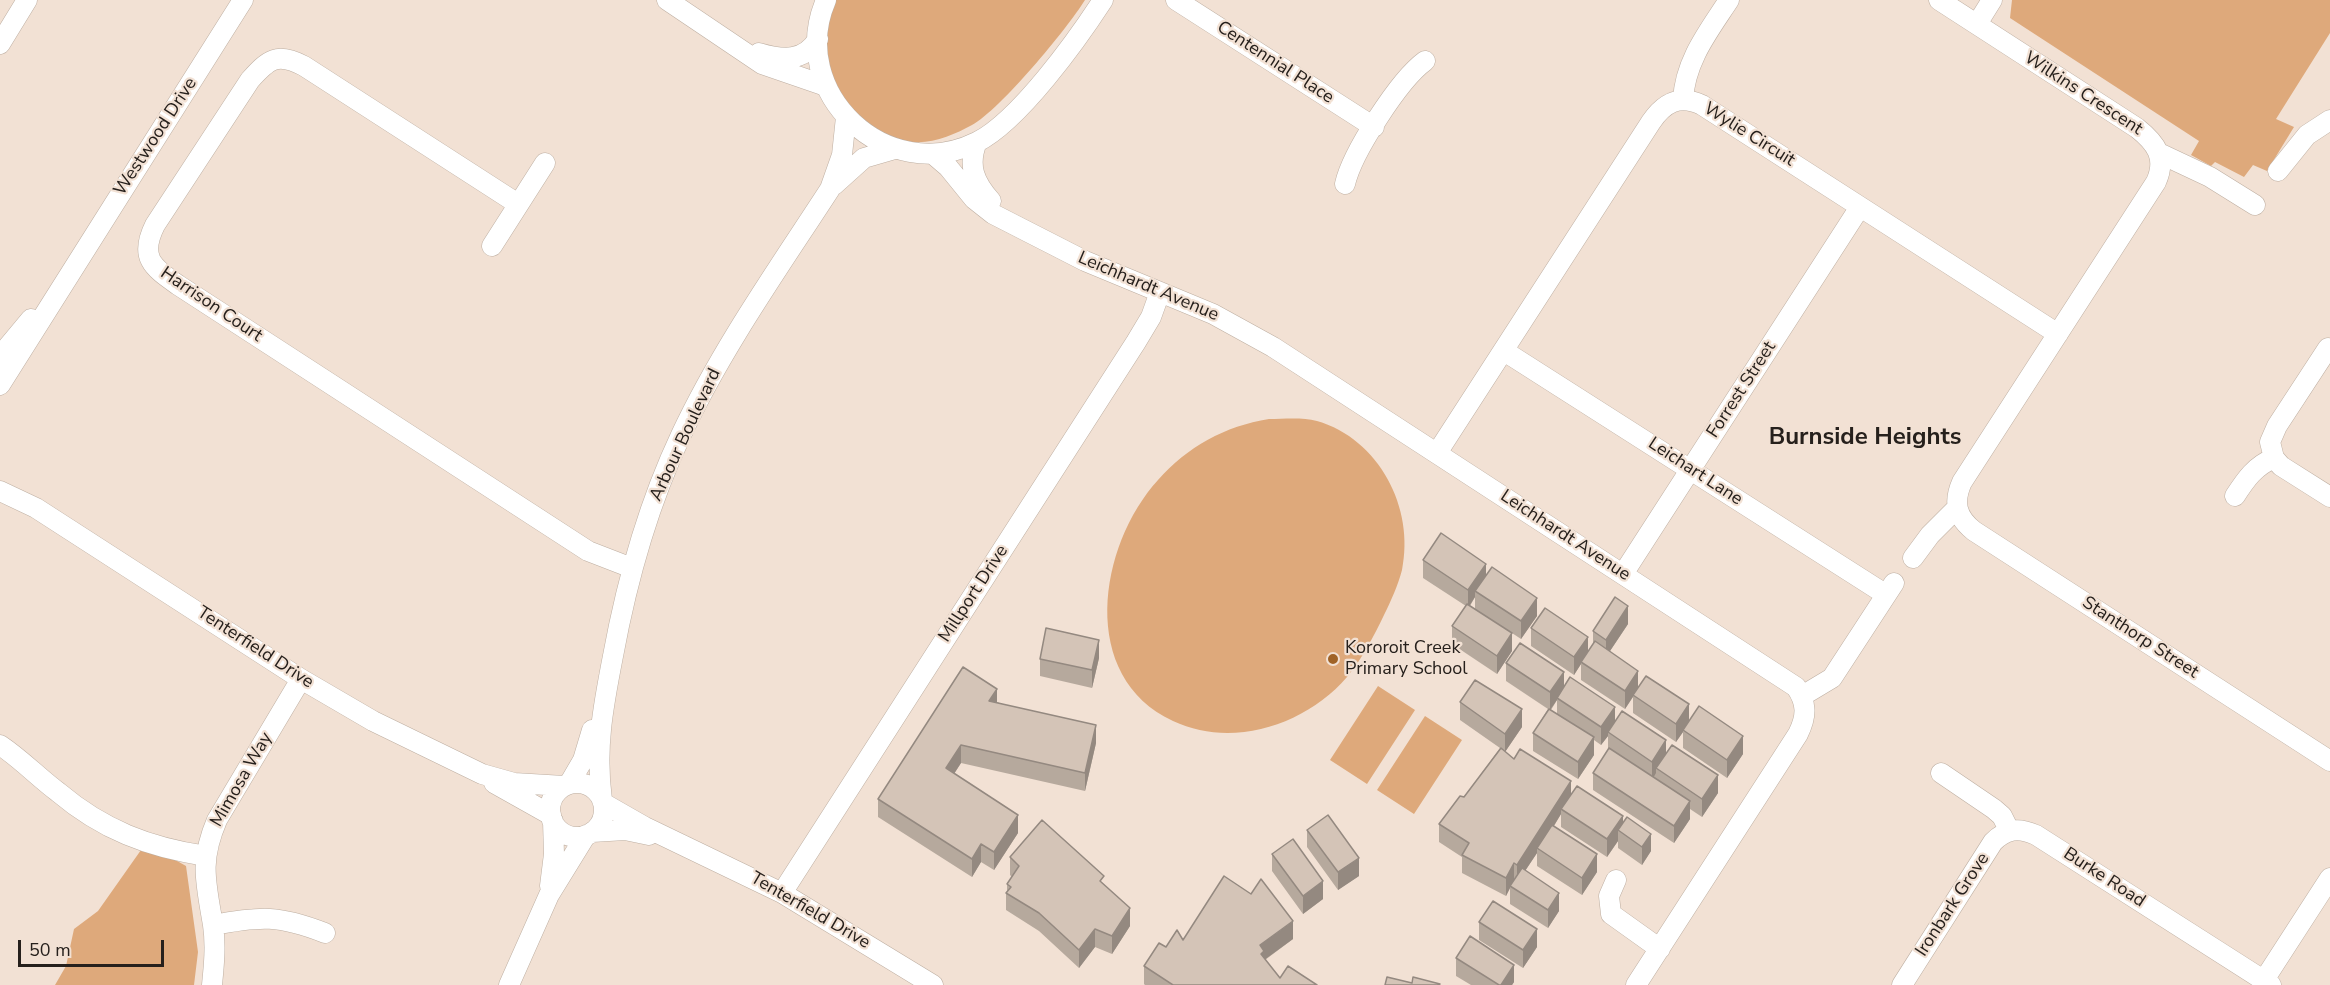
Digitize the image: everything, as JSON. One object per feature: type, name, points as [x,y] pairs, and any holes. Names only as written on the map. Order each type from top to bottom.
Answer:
[{"type":"street","points":[[0,44],[27,0]]},
{"type":"street","name":"Westwood Drive","points":[[0,385],[17,362],[69,273],[243,0]]},
{"type":"street","points":[[667,0],[762,64],[826,86]]},
{"type":"street","points":[[731,42],[764,55],[789,58],[800,56],[811,51],[818,39],[826,0]]},
{"type":"street","points":[[818,39],[826,86],[846,117],[862,132],[895,149],[934,155],[977,142],[999,128],[1071,47],[1103,0]]},
{"type":"street","name":"Centennial Place","points":[[1176,0],[1374,127]]},
{"type":"street","points":[[1683,100],[1684,80],[1692,59],[1729,0]]},
{"type":"street","name":"Wilkins Crescent","points":[[1939,0],[2137,128],[2149,137],[2159,153],[2210,177],[2255,205]]},
{"type":"street","points":[[1977,24],[1992,0]]},
{"type":"street","name":"Harrison Court","points":[[518,204],[304,66],[286,58],[277,58],[260,68],[250,80],[155,225],[147,247],[148,256],[158,271],[178,285],[588,551],[632,568]]},
{"type":"street","points":[[1345,184],[1354,160],[1374,127],[1411,72],[1425,61]]},
{"type":"street","name":"Wylie Circuit","points":[[1437,453],[1660,109],[1667,104],[1683,100],[1702,105],[2058,334]]},
{"type":"street","points":[[830,189],[842,155],[846,117]]},
{"type":"street","points":[[2277,171],[2307,135],[2330,120]]},
{"type":"street","points":[[977,142],[971,157],[976,180],[995,206],[1022,229]]},
{"type":"street","points":[[830,189],[864,158],[895,149]]},
{"type":"street","points":[[1913,558],[1930,535],[1957,508],[1957,494],[1962,482],[2156,182],[2161,171],[2159,153]]},
{"type":"street","points":[[934,155],[948,167],[984,208],[1022,229]]},
{"type":"street","points":[[492,246],[545,163]]},
{"type":"street","name":"Arbour Boulevard","points":[[603,706],[632,568],[666,471],[705,388],[727,349],[830,189]]},
{"type":"street","name":"Forrest Street","points":[[1623,574],[1860,207]]},
{"type":"street","name":"Leichhardt Avenue","points":[[1022,229],[1085,261],[1213,314],[1273,346],[1785,677],[1802,696]]},
{"type":"street","name":"Westwood Drive","points":[[0,356],[69,273]]},
{"type":"street","name":"Millport Drive","points":[[782,893],[1136,342],[1151,317],[1160,292]]},
{"type":"street","points":[[2328,348],[2277,426],[2270,442],[2274,458],[2281,466],[2330,497]]},
{"type":"street","name":"Leichart Lane","points":[[1504,351],[1690,470],[1889,588],[1832,678],[1802,696]]},
{"type":"street","points":[[2235,496],[2250,473],[2261,463],[2274,458]]},
{"type":"street","name":"Tenterfield Drive","points":[[0,476],[36,507],[301,679],[373,721],[482,774],[552,818]]},
{"type":"street","name":"Tenterfield Drive","points":[[0,491],[36,507]]},
{"type":"street","name":"Stanthorp Street","points":[[1957,508],[1965,524],[1974,531],[2330,761]]},
{"type":"street","name":"Mimosa Way","points":[[212,985],[213,925],[206,898],[208,839],[301,679]]},
{"type":"street","points":[[1636,985],[1798,734],[1805,717],[1802,696]]},
{"type":"street","points":[[549,895],[554,851],[553,798],[567,785],[583,760],[603,706]]},
{"type":"street","points":[[509,985],[549,895],[589,834],[602,819],[603,802],[598,759],[603,706]]},
{"type":"street","points":[[0,745],[59,794],[122,835],[182,852],[206,856]]},
{"type":"street","points":[[1941,773],[1994,809],[2002,816],[2009,830]]},
{"type":"street","name":"Tenterfield Drive","points":[[482,774],[514,783],[567,785]]},
{"type":"street","points":[[567,785],[585,784],[592,788],[603,802]]},
{"type":"street","name":"Tenterfield Drive","points":[[603,802],[683,846],[782,893],[933,985]]},
{"type":"street","points":[[552,818],[563,832],[570,836],[589,834]]},
{"type":"street","name":"Tenterfield Drive","points":[[589,834],[625,830],[683,846]]},
{"type":"street","name":"Burke Road","points":[[2009,830],[2026,830],[2036,834],[2267,983]]},
{"type":"street","name":"Ironbark Grove","points":[[1902,985],[1993,842],[2009,830]]},
{"type":"street","points":[[2267,983],[2330,878]]},
{"type":"street","points":[[1616,879],[1609,896],[1611,914],[1660,949]]},
{"type":"street","points":[[213,925],[264,917],[296,922],[325,933]]},
{"type":"shaded area","points":[[831,0],[1085,0],[1064,30],[1032,68],[984,117],[949,136],[932,141],[915,142],[876,129],[849,106],[838,92],[830,77],[823,45]]},
{"type":"shaded area","points":[[2012,0],[2330,0],[2330,33],[2276,119],[2294,127],[2267,171],[2253,165],[2244,177],[2215,162],[2211,166],[2191,155],[2199,141],[2010,18]]},
{"type":"shaded area","points":[[1269,419],[1317,421],[1339,430],[1358,443],[1375,460],[1388,479],[1403,523],[1405,547],[1402,570],[1389,604],[1358,663],[1330,694],[1311,708],[1267,727],[1243,732],[1219,733],[1196,729],[1173,721],[1143,701],[1122,674],[1111,643],[1107,609],[1111,574],[1122,539],[1138,508],[1169,468],[1194,448],[1222,433]]},
{"type":"shaded area","points":[[1378,686],[1415,710],[1367,784],[1330,760]]},
{"type":"shaded area","points":[[1425,716],[1462,740],[1414,814],[1377,790]]},
{"type":"shaded area","points":[[141,850],[170,857],[186,866],[198,952],[194,985],[55,985],[66,966],[74,929],[98,911]]},
{"type":"building","points":[[1441,533],[1486,564],[1468,590],[1423,560]]},
{"type":"building","points":[[1492,567],[1537,598],[1521,621],[1475,591]]},
{"type":"building","points":[[1615,597],[1628,606],[1606,640],[1593,631]]},
{"type":"building","points":[[1467,604],[1512,633],[1497,656],[1452,626]]},
{"type":"building","points":[[1545,608],[1588,637],[1574,657],[1531,628]]},
{"type":"building","points":[[1046,628],[1099,640],[1092,670],[1040,659]]},
{"type":"building","points":[[1595,641],[1638,671],[1625,691],[1581,662]]},
{"type":"building","points":[[1520,643],[1564,672],[1550,692],[1506,663]]},
{"type":"building","points":[[963,667],[997,689],[989,701],[1096,725],[1085,773],[961,745],[946,768],[1018,815],[994,852],[981,844],[972,859],[878,799]]},
{"type":"building","points":[[1646,676],[1689,704],[1676,724],[1633,695]]},
{"type":"building","points":[[1570,677],[1615,707],[1601,727],[1557,698]]},
{"type":"building","points":[[1475,680],[1522,709],[1505,734],[1460,702]]},
{"type":"building","points":[[1699,706],[1743,736],[1727,760],[1683,730]]},
{"type":"building","points":[[1549,709],[1594,737],[1578,762],[1533,733]]},
{"type":"building","points":[[1622,711],[1666,740],[1652,762],[1608,732]]},
{"type":"building","points":[[1672,745],[1718,775],[1702,799],[1656,768]]},
{"type":"building","points":[[1501,748],[1514,759],[1520,749],[1571,781],[1517,865],[1514,863],[1506,878],[1462,855],[1469,843],[1439,824],[1460,796],[1464,797]]},
{"type":"building","points":[[1609,748],[1690,801],[1674,826],[1593,773]]},
{"type":"building","points":[[1577,786],[1623,816],[1607,839],[1561,809]]},
{"type":"building","points":[[1328,815],[1359,858],[1338,872],[1307,830]]},
{"type":"building","points":[[1627,817],[1651,834],[1642,847],[1618,830]]},
{"type":"building","points":[[1042,820],[1104,876],[1100,881],[1130,908],[1112,936],[1095,929],[1079,950],[1039,913],[1006,893],[1011,887],[1007,884],[1019,866],[1010,857]]},
{"type":"building","points":[[1552,825],[1597,854],[1582,878],[1537,848]]},
{"type":"building","points":[[1293,839],[1323,881],[1303,896],[1272,854]]},
{"type":"building","points":[[1522,868],[1559,893],[1548,910],[1510,886]]},
{"type":"building","points":[[1224,876],[1251,894],[1261,879],[1293,921],[1260,945],[1264,951],[1261,954],[1280,978],[1288,966],[1317,985],[1173,985],[1144,966],[1159,943],[1166,947],[1177,930],[1183,940]]},
{"type":"building","points":[[1493,901],[1537,929],[1523,950],[1479,922]]},
{"type":"building","points":[[1470,936],[1514,965],[1501,985],[1456,958]]},
{"type":"building","points":[[1387,977],[1412,983],[1413,977],[1440,984],[1385,985]]},
{"type":"place","name":"Kororoit Creek Primary School","points":[[1333,659]]},
{"type":"district","name":"Burnside Heights","points":[[1865,438]]}]
